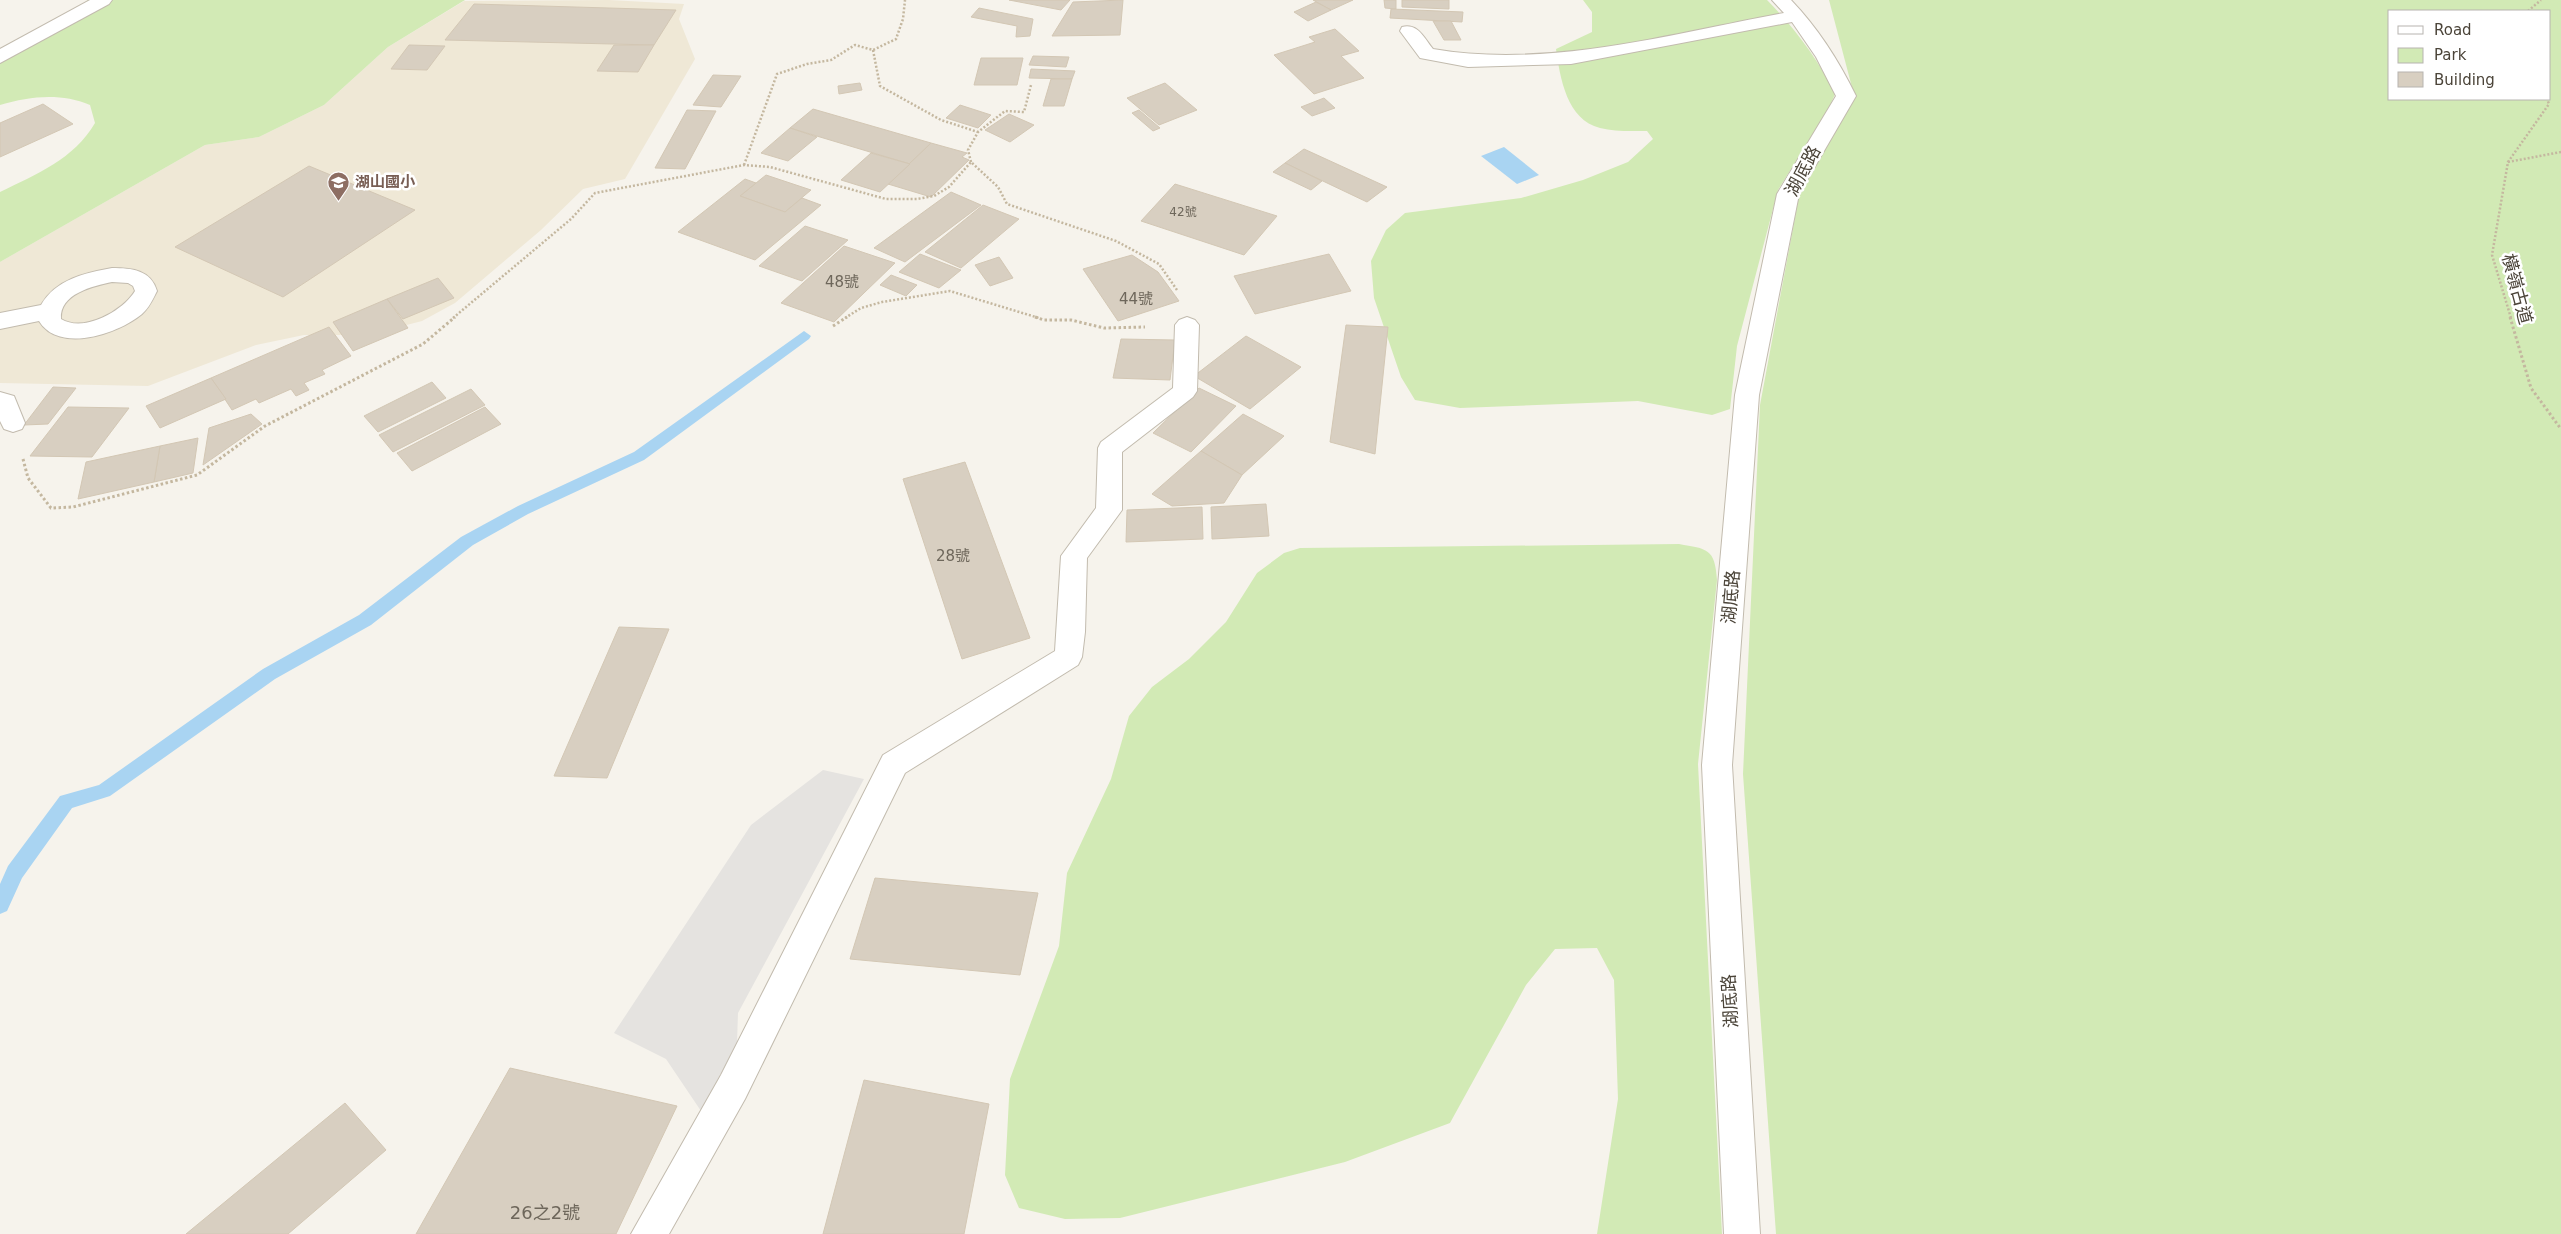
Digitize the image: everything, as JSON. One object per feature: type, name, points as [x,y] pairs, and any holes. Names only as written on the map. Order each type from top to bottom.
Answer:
[{"type":"street","points":[[0,58],[102,0]]},
{"type":"street","points":[[1409,31],[1427,54],[1468,61],[1571,58],[1789,8]]},
{"type":"street","name":"湖底路","points":[[1742,1234],[1717,765],[1747,395],[1788,194],[1846,96],[1832,66],[1789,8]]},
{"type":"street","points":[[0,321],[50,312]]},
{"type":"street","points":[[649,1234],[733,1087],[894,764],[1068,657],[1072,632],[1074,556],[1109,510],[1110,448],[1185,391],[1187,326]]},
{"type":"street","points":[[0,400],[5,402],[13,423]]},
{"type":"path","points":[[872,50],[896,39],[903,19],[905,0]]},
{"type":"path","points":[[2529,10],[2541,0]]},
{"type":"path","points":[[744,165],[777,74],[807,64],[831,60],[855,46],[868,47],[872,50],[880,86],[941,120],[978,132]]},
{"type":"path","points":[[833,326],[861,308],[882,302],[950,292],[1044,320],[1071,320],[1104,328],[1187,326],[1177,288],[1159,264],[1116,241],[1007,204],[998,187],[971,162],[968,150],[978,132],[1005,111],[1024,112],[1031,85]]},
{"type":"path","name":"橫嶺古道","points":[[2547,100],[2549,104],[2508,162],[2492,255],[2531,388],[2561,429]]},
{"type":"path","points":[[2508,162],[2561,152]]},
{"type":"path","points":[[13,423],[28,478],[51,508],[74,507],[197,475],[265,426],[423,344],[572,219],[596,194],[744,165],[770,167],[886,198],[917,199],[934,196],[949,187],[971,162]]},
{"type":"shaded area","name":"湖山國小","points":[[609,0],[684,4],[679,19],[695,59],[625,179],[583,189],[541,230],[455,303],[422,321],[368,335],[304,335],[256,345],[148,386],[0,383],[0,262],[205,145],[259,137],[324,105],[388,47],[464,1]]},
{"type":"shaded area","points":[[823,770],[864,779],[738,1013],[737,1043],[701,1111],[666,1059],[614,1033],[751,825]]},
{"type":"green space","points":[[88,0],[465,0],[388,47],[324,105],[259,137],[205,145],[0,262],[0,192],[54,164],[86,136],[95,123],[90,105],[79,101],[46,97],[0,105],[0,51],[73,11]]},
{"type":"green space","points":[[1583,0],[1767,0],[1805,44],[1835,94],[1829,108],[1778,190],[1737,346],[1730,409],[1712,415],[1638,401],[1460,408],[1415,400],[1401,377],[1374,298],[1371,261],[1386,230],[1405,213],[1521,198],[1583,180],[1628,162],[1653,139],[1647,131],[1612,130],[1600,128],[1589,123],[1580,116],[1567,96],[1556,49],[1592,32],[1592,12]]},
{"type":"green space","points":[[1829,0],[2561,0],[2561,1234],[1776,1234],[1743,774],[1760,405],[1799,196],[1854,95]]},
{"type":"green space","points":[[1679,544],[1696,547],[1708,552],[1714,562],[1717,580],[1698,764],[1722,1234],[1597,1234],[1618,1099],[1614,980],[1597,948],[1555,949],[1526,985],[1450,1123],[1345,1162],[1120,1218],[1065,1219],[1019,1208],[1005,1175],[1010,1079],[1059,946],[1067,873],[1111,779],[1129,716],[1152,687],[1189,659],[1226,622],[1257,573],[1284,553],[1300,548]]},
{"type":"water","points":[[1504,147],[1539,175],[1517,184],[1481,156]]},
{"type":"building","points":[[1009,0],[1070,0],[1061,10]]},
{"type":"building","points":[[1123,0],[1120,35],[1052,36],[1073,2]]},
{"type":"building","points":[[1313,0],[1353,0],[1331,10]]},
{"type":"building","points":[[1384,0],[1396,0],[1396,9],[1385,8]]},
{"type":"building","points":[[1402,0],[1449,0],[1449,9],[1402,7]]},
{"type":"building","points":[[1316,2],[1331,10],[1308,21],[1294,12]]},
{"type":"building","points":[[474,4],[676,10],[654,45],[445,40]]},
{"type":"building","points":[[979,8],[1033,19],[1030,36],[1016,37],[1017,26],[971,17]]},
{"type":"building","points":[[1391,9],[1463,12],[1462,22],[1390,18]]},
{"type":"building","points":[[1433,21],[1451,21],[1461,40],[1444,40]]},
{"type":"building","points":[[1335,29],[1359,51],[1341,56],[1364,78],[1314,94],[1274,55],[1315,42],[1309,37]]},
{"type":"building","points":[[409,45],[445,46],[427,70],[391,69]]},
{"type":"building","points":[[614,45],[654,45],[638,72],[597,71]]},
{"type":"building","points":[[1033,56],[1069,57],[1066,67],[1029,65]]},
{"type":"building","points":[[981,58],[1023,58],[1017,85],[974,85]]},
{"type":"building","points":[[1031,69],[1075,71],[1072,79],[1029,78]]},
{"type":"building","points":[[713,75],[741,76],[721,107],[693,105]]},
{"type":"building","points":[[1051,79],[1072,79],[1064,106],[1043,106]]},
{"type":"building","points":[[860,83],[862,90],[839,94],[838,86]]},
{"type":"building","points":[[1165,83],[1197,110],[1159,125],[1127,98]]},
{"type":"building","points":[[1324,98],[1335,108],[1312,116],[1301,107]]},
{"type":"building","points":[[43,104],[73,124],[0,157],[0,123]]},
{"type":"building","points":[[960,105],[991,115],[978,128],[946,118]]},
{"type":"building","points":[[813,109],[931,143],[910,164],[790,128]]},
{"type":"building","points":[[687,110],[716,111],[685,169],[655,168]]},
{"type":"building","points":[[1139,110],[1160,128],[1153,131],[1132,113]]},
{"type":"building","points":[[1009,114],[1034,125],[1010,142],[985,130]]},
{"type":"building","points":[[790,128],[817,137],[788,161],[761,153]]},
{"type":"building","points":[[931,143],[967,153],[962,157],[969,160],[931,197],[888,184]]},
{"type":"building","points":[[1304,149],[1387,187],[1367,202],[1285,163]]},
{"type":"building","points":[[871,153],[910,164],[880,192],[841,180]]},
{"type":"building","points":[[1285,163],[1322,181],[1311,190],[1273,172]]},
{"type":"building","points":[[309,166],[415,210],[283,297],[175,247]]},
{"type":"building","points":[[766,175],[811,190],[785,212],[740,196]]},
{"type":"building","points":[[745,179],[756,183],[740,196],[785,212],[802,198],[821,205],[755,260],[678,232]]},
{"type":"building","points":[[1175,184],[1277,216],[1244,255],[1141,221]]},
{"type":"building","points":[[951,192],[981,205],[905,262],[874,248]]},
{"type":"building","points":[[983,205],[1019,219],[961,268],[925,252]]},
{"type":"building","points":[[805,226],[848,240],[802,281],[759,266]]},
{"type":"building","points":[[844,246],[895,263],[834,322],[781,303]]},
{"type":"building","points":[[920,254],[961,270],[939,288],[899,272]]},
{"type":"building","points":[[1329,254],[1351,291],[1255,314],[1234,276]]},
{"type":"building","points":[[1132,255],[1158,272],[1179,301],[1118,321],[1083,269]]},
{"type":"building","points":[[999,257],[1013,278],[990,286],[975,265]]},
{"type":"building","points":[[891,275],[917,285],[906,296],[880,285]]},
{"type":"building","points":[[438,278],[454,298],[403,319],[387,299]]},
{"type":"building","points":[[387,299],[408,328],[353,351],[333,322]]},
{"type":"building","points":[[1346,325],[1388,327],[1375,454],[1330,442]]},
{"type":"building","points":[[329,327],[351,356],[322,370],[325,374],[304,383],[309,390],[296,396],[291,389],[259,403],[256,399],[232,410],[211,378]]},
{"type":"building","points":[[1246,336],[1301,367],[1250,409],[1194,376]]},
{"type":"building","points":[[1121,339],[1175,340],[1170,380],[1113,378]]},
{"type":"building","points":[[211,378],[226,399],[160,428],[146,406]]},
{"type":"building","points":[[432,382],[446,398],[378,432],[364,416]]},
{"type":"building","points":[[53,387],[76,388],[48,424],[24,425]]},
{"type":"building","points":[[1199,388],[1236,406],[1191,452],[1153,433]]},
{"type":"building","points":[[471,389],[485,405],[393,452],[379,435]]},
{"type":"building","points":[[68,407],[129,408],[92,457],[30,456]]},
{"type":"building","points":[[485,407],[501,424],[412,471],[397,453]]},
{"type":"building","points":[[251,414],[262,424],[203,465],[209,428]]},
{"type":"building","points":[[1243,414],[1284,436],[1242,475],[1201,451]]},
{"type":"building","points":[[198,438],[193,473],[154,482],[160,446]]},
{"type":"building","points":[[160,446],[154,482],[78,499],[86,462]]},
{"type":"building","points":[[1201,451],[1242,475],[1224,503],[1172,506],[1152,494]]},
{"type":"building","points":[[965,462],[1030,638],[962,659],[903,479]]},
{"type":"building","points":[[1266,504],[1269,536],[1212,539],[1211,507]]},
{"type":"building","points":[[1202,507],[1203,539],[1126,542],[1127,510]]},
{"type":"building","points":[[619,627],[669,629],[607,778],[554,776]]},
{"type":"building","points":[[875,878],[1038,893],[1020,975],[850,959]]},
{"type":"building","points":[[510,1068],[677,1106],[616,1234],[416,1234]]},
{"type":"building","points":[[864,1080],[989,1104],[964,1234],[823,1234]]},
{"type":"building","points":[[345,1103],[386,1150],[288,1234],[186,1234]]},
{"type":"waterway","points":[[0,905],[15,872],[66,802],[104,791],[269,674],[365,620],[467,541],[523,510],[639,456],[804,336]]},
{"type":"place","name":"湖山國小","points":[[339,201]]}]
